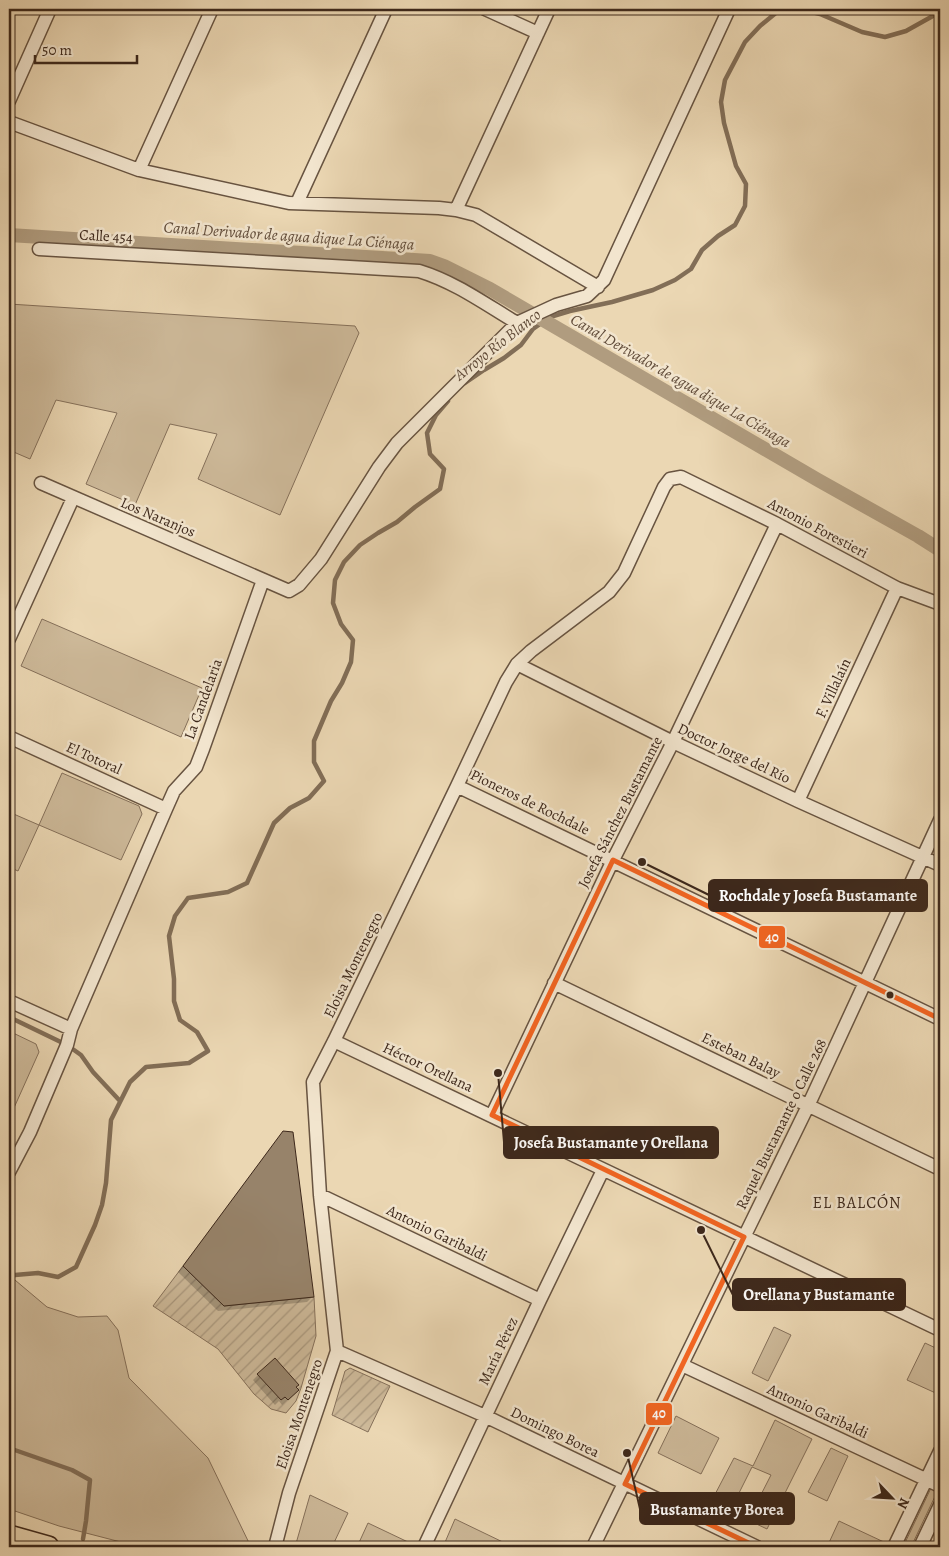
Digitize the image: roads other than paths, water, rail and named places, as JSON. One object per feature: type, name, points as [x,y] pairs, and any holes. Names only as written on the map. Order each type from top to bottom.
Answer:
[{"type":"main road","points":[[9,1536],[48,1547]]},
{"type":"street","points":[[9,101],[50,9]]},
{"type":"street","points":[[138,170],[212,9]]},
{"type":"street","points":[[297,203],[386,9]]},
{"type":"street","points":[[485,9],[538,32]]},
{"type":"street","points":[[456,210],[549,9]]},
{"type":"street","points":[[263,580],[289,591],[299,584],[321,559],[397,443],[517,324],[556,305],[587,296],[604,280],[729,9]]},
{"type":"street","points":[[9,122],[138,170],[289,203],[456,210],[476,215],[598,287]]},
{"type":"street","name":"Calle 454","points":[[39,249],[419,271],[453,284],[517,324]]},
{"type":"street","name":"Antonio Forestieri","points":[[681,477],[777,524],[897,588],[940,604]]},
{"type":"street","name":"Eloisa Montenegro","points":[[275,1547],[289,1493],[337,1351],[320,1195],[313,1082],[506,682],[517,664],[609,592],[624,573],[664,487],[670,479],[681,477]]},
{"type":"street","name":"Los Naranjos","points":[[41,483],[263,580]]},
{"type":"street","points":[[9,639],[73,498]]},
{"type":"street","name":"Josefa Sánchez Bustamante","points":[[492,1116],[613,860],[673,742],[777,524]]},
{"type":"street","name":"La Candelaria","points":[[9,1172],[34,1123],[67,1045],[71,1029],[166,808],[174,791],[196,767],[200,758],[263,580]]},
{"type":"street","name":"F. Villalaín","points":[[798,801],[897,588]]},
{"type":"street","name":"Doctor Jorge del Río","points":[[517,664],[673,742],[940,865]]},
{"type":"street","name":"El Totoral","points":[[9,737],[166,808]]},
{"type":"street","name":"Pioneros de Rochdale","points":[[457,786],[940,1019]]},
{"type":"street","name":"Raquel Bustamante o Calle 268","points":[[593,1547],[808,1106],[866,984],[940,820]]},
{"type":"street","name":"Esteban Balay","points":[[554,984],[940,1169]]},
{"type":"street","points":[[9,1002],[71,1029]]},
{"type":"street","name":"Héctor Orellana","points":[[334,1041],[940,1330]]},
{"type":"street","name":"María Pérez","points":[[424,1547],[603,1170]]},
{"type":"street","name":"Antonio Garibaldi","points":[[320,1195],[540,1300]]},
{"type":"street","name":"Domingo Borea","points":[[337,1351],[485,1416],[749,1546]]},
{"type":"street","name":"Antonio Garibaldi","points":[[682,1365],[940,1486]]},
{"type":"street","points":[[894,1547],[940,1451]]},
{"type":"street","points":[[920,1547],[940,1505]]},
{"type":"waterway","name":"Arroyo Río Blanco","points":[[465,383],[521,345],[533,329],[550,317],[653,290],[675,280],[691,269],[702,250],[735,225],[745,206],[746,184],[736,166],[724,123],[721,102],[725,80],[745,42],[760,26],[777,12],[796,9]]},
{"type":"waterway","name":"Arroyo Río Blanco","points":[[800,9],[820,14],[862,32],[885,37],[906,31],[940,12]]},
{"type":"waterway","name":"Canal Derivador de agua dique La Ciénaga","points":[[9,235],[430,261],[490,289],[940,550]]},
{"type":"waterway","name":"Arroyo Río Blanco","points":[[9,1278],[15,1275],[38,1273],[58,1277],[76,1267],[102,1205],[106,1183],[111,1120],[130,1082],[146,1067],[189,1063],[208,1051],[197,1032],[180,1020],[174,1001],[174,979],[169,936],[175,916],[188,898],[228,892],[247,883],[274,823],[290,808],[309,798],[324,781],[314,762],[314,741],[331,701],[342,683],[351,662],[353,640],[341,624],[333,603],[335,580],[344,562],[360,545],[397,522],[440,489],[444,469],[430,454],[427,433],[436,415],[448,401]]},
{"type":"waterway","points":[[9,1017],[67,1045],[81,1055],[93,1072],[120,1101]]},
{"type":"waterway","name":"Arroyo Río Blanco","points":[[9,1448],[72,1470],[90,1480],[83,1539]]},
{"type":"place","name":"Rochdale y Josefa Bustamante","points":[[642,862]]},
{"type":"place","name":"Josefa Bustamante y Orellana","points":[[498,1073]]},
{"type":"place","name":"Orellana y Bustamante","points":[[701,1230]]},
{"type":"place","name":"Bustamante y Borea","points":[[627,1453]]},
{"type":"district","name":"EL BALCÓN","points":[[857,1202]]}]
